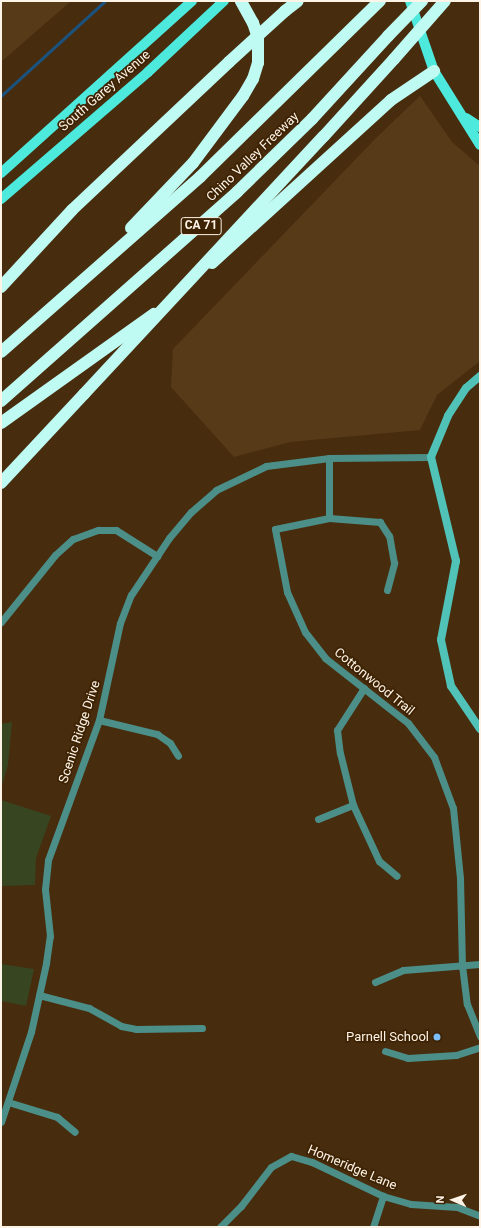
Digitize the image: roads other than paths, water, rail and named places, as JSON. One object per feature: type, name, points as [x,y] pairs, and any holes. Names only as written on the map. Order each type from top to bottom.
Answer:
[{"type":"highway","points":[[96,268],[193,162],[249,87],[256,71],[259,46],[253,23],[240,1]]},
{"type":"highway","points":[[1,287],[72,210],[285,11],[298,1]]},
{"type":"highway","name":"Chino Valley Freeway","points":[[1,401],[237,192],[312,119],[422,1]]},
{"type":"highway","points":[[1,483],[324,136],[445,1]]},
{"type":"highway","name":"Chino Valley Freeway","points":[[1,352],[200,177],[377,5]]},
{"type":"highway","points":[[1,423],[155,313],[391,100],[434,71]]},
{"type":"main road","name":"South Garey Avenue","points":[[1,173],[192,1]]},
{"type":"main road","name":"South Garey Avenue","points":[[1,199],[148,72],[224,1]]},
{"type":"main road","points":[[410,1],[434,71],[466,118],[480,144]]},
{"type":"main road","points":[[466,118],[480,127]]},
{"type":"street","points":[[480,376],[466,388],[448,416],[431,457],[456,561],[441,640],[451,686],[480,729]]},
{"type":"street","name":"Scenic Ridge Drive","points":[[1,1122],[23,1058],[39,995],[50,936],[45,889],[48,860],[99,720],[120,624],[130,595],[157,556],[191,512],[216,490],[266,466],[328,458],[431,457]]},
{"type":"street","points":[[328,458],[329,518],[380,522],[389,536],[394,563],[387,590]]},
{"type":"street","name":"Cottonwood Trail","points":[[329,518],[275,529],[278,555],[287,592],[305,632],[325,658],[408,723],[434,757],[453,808],[460,878],[462,965],[467,1004],[480,1036]]},
{"type":"street","points":[[1,622],[55,555],[73,539],[98,530],[116,530],[157,556]]},
{"type":"street","points":[[364,688],[337,730],[353,805],[379,861],[397,876]]},
{"type":"street","points":[[99,720],[157,734],[170,743],[178,756]]},
{"type":"street","points":[[318,819],[353,805]]},
{"type":"street","points":[[375,982],[402,970],[480,964]]},
{"type":"street","points":[[39,995],[89,1008],[121,1026],[136,1029],[202,1028]]},
{"type":"street","points":[[385,1051],[408,1058],[456,1055],[480,1047]]},
{"type":"street","points":[[8,1102],[57,1117],[75,1132]]},
{"type":"street","name":"Homeridge Lane","points":[[220,1227],[241,1206],[271,1167],[291,1156],[312,1162],[383,1196],[410,1204],[457,1207],[480,1216]]},
{"type":"street","points":[[373,1227],[383,1196]]},
{"type":"waterway","points":[[1,96],[105,1]]},
{"type":"place","name":"Parnell School","points":[[437,1037]]}]
